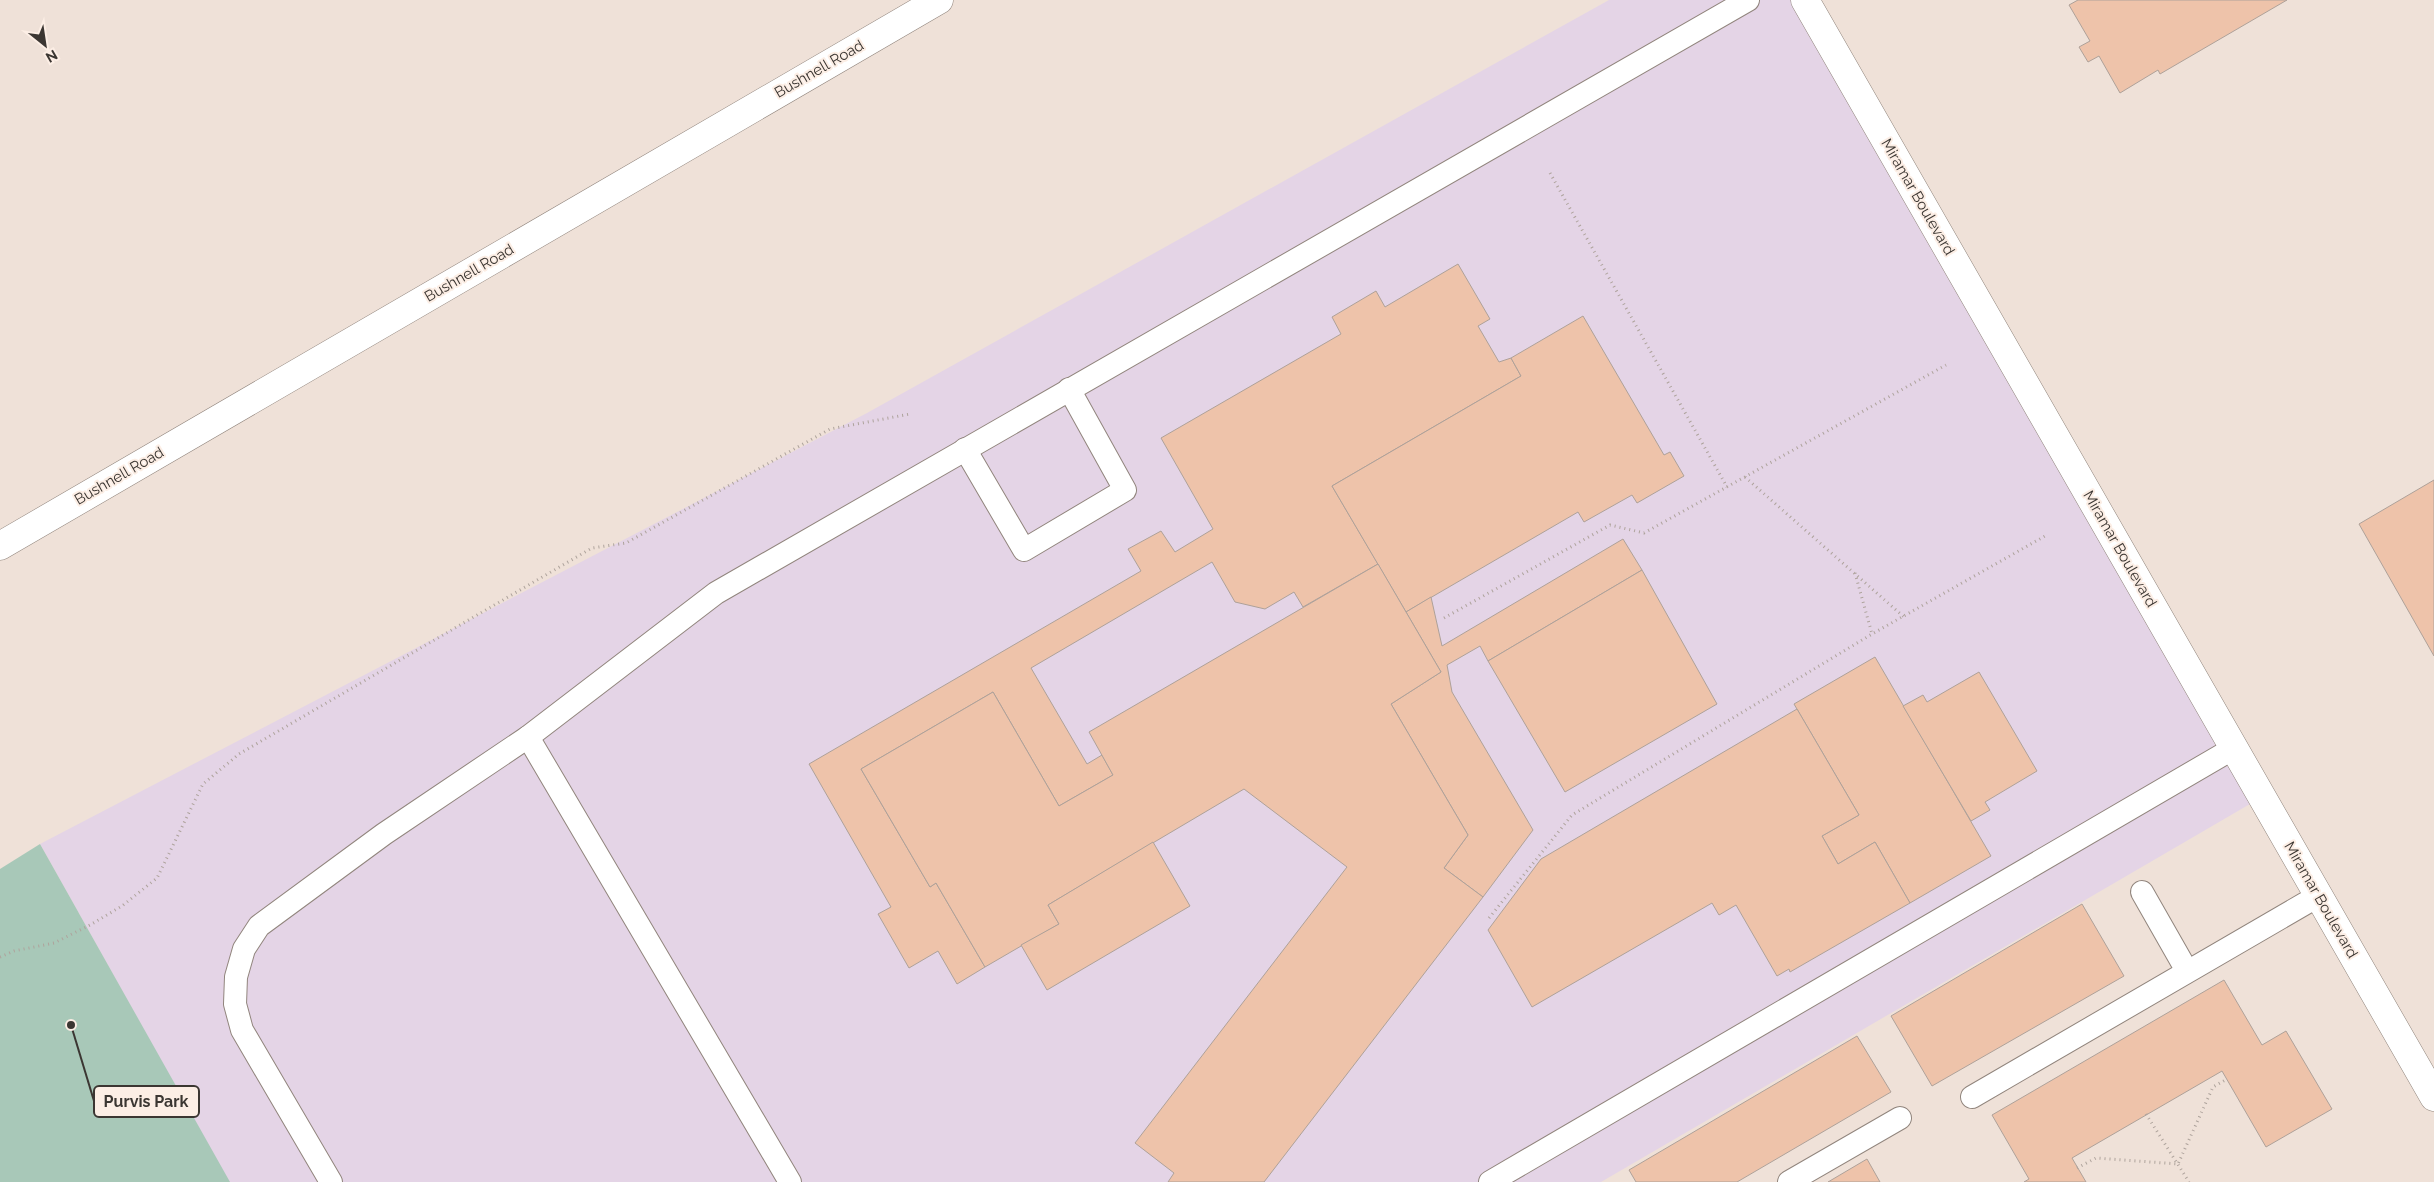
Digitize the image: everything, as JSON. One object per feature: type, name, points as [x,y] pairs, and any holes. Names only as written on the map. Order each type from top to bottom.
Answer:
[{"type":"street","name":"Bushnell Road","points":[[0,546],[939,0]]},
{"type":"street","name":"Miramar Boulevard","points":[[1805,0],[2434,1097]]},
{"type":"lane","points":[[331,1182],[242,1030],[235,1004],[236,977],[244,949],[259,926],[384,834],[528,737],[716,593],[1068,389],[1748,0]]},
{"type":"lane","points":[[965,449],[1024,550],[1125,490],[1068,389]]},
{"type":"lane","points":[[528,737],[790,1182]]},
{"type":"lane","points":[[1490,1182],[2234,748]]},
{"type":"lane","points":[[2142,892],[2187,972]]},
{"type":"lane","points":[[1972,1097],[2318,896]]},
{"type":"lane","points":[[1789,1182],[1900,1118]]},
{"type":"path","points":[[1550,173],[1727,487]]},
{"type":"path","points":[[1444,618],[1610,525],[1644,533],[1946,365]]},
{"type":"path","points":[[0,957],[14,951],[54,943],[90,925],[122,906],[158,878],[203,784],[239,754],[592,548],[626,543],[830,429],[910,414]]},
{"type":"path","points":[[1745,477],[1904,617]]},
{"type":"path","points":[[1489,918],[1572,815],[1872,634],[2045,536]]},
{"type":"path","points":[[1855,573],[1872,634]]},
{"type":"path","points":[[2178,1164],[2213,1087],[2227,1079]]},
{"type":"path","points":[[2146,1114],[2189,1182]]},
{"type":"path","points":[[2077,1168],[2096,1158],[2178,1164]]},
{"type":"shaded area","points":[[1609,0],[1805,0],[2262,797],[1601,1182],[229,1182],[40,844],[867,413]]},
{"type":"green space","points":[[40,844],[230,1182],[0,1182],[0,869]]},
{"type":"building","points":[[2078,0],[2287,0],[2160,74],[2158,70],[2120,93],[2099,56],[2088,62],[2079,47],[2090,41],[2069,5]]},
{"type":"building","points":[[1458,264],[1490,319],[1478,326],[1499,362],[1511,358],[1521,376],[1332,486],[1378,564],[1303,607],[1294,592],[1265,609],[1235,602],[1212,562],[1031,668],[1087,764],[1102,755],[1113,775],[1059,806],[993,692],[861,769],[930,887],[936,883],[985,967],[957,984],[938,951],[909,968],[878,914],[891,907],[809,764],[1141,571],[1128,549],[1161,531],[1175,552],[1213,529],[1161,438],[1341,334],[1332,317],[1376,291],[1385,307]]},
{"type":"building","points":[[1583,316],[1664,455],[1670,452],[1684,476],[1637,503],[1632,495],[1584,522],[1578,512],[1406,612],[1332,486],[1521,376],[1511,358]]},
{"type":"building","points":[[2434,480],[2434,656],[2359,524]]},
{"type":"building","points":[[1623,539],[1642,570],[1488,661],[1480,646],[1447,665],[1452,692],[1533,830],[1483,897],[1444,868],[1468,835],[1391,704],[1441,672],[1406,612],[1431,597],[1442,646]]},
{"type":"building","points":[[1378,564],[1441,672],[1391,704],[1468,835],[1444,868],[1483,897],[1264,1182],[1168,1182],[1174,1173],[1135,1143],[1347,867],[1244,789],[1048,905],[1059,924],[985,967],[936,883],[930,887],[861,769],[993,692],[1059,806],[1113,775],[1089,732]]},
{"type":"building","points":[[1642,570],[1717,704],[1565,792],[1488,661]]},
{"type":"building","points":[[1875,657],[1991,856],[1910,903],[1875,842],[1838,864],[1822,836],[1859,815],[1794,704]]},
{"type":"building","points":[[1979,672],[2037,771],[1985,802],[1990,810],[1971,821],[1903,706],[1923,695],[1927,702]]},
{"type":"building","points":[[1797,709],[1859,815],[1822,836],[1838,864],[1875,842],[1910,903],[1790,972],[1789,969],[1777,976],[1736,905],[1719,915],[1712,903],[1532,1007],[1488,930],[1541,859]]},
{"type":"building","points":[[1153,842],[1190,906],[1047,990],[1021,945],[1059,924],[1048,905]]},
{"type":"building","points":[[2082,904],[2124,976],[1932,1086],[1891,1016]]},
{"type":"building","points":[[2224,980],[2262,1045],[2286,1031],[2332,1109],[2266,1147],[2222,1071],[2072,1158],[2086,1182],[2024,1182],[2029,1179],[1992,1115]]},
{"type":"building","points":[[1857,1036],[1891,1092],[1737,1182],[1636,1182],[1629,1170]]},
{"type":"building","points":[[1867,1159],[1880,1182],[1828,1182]]},
{"type":"place","name":"Purvis Park","points":[[71,1025]]}]
